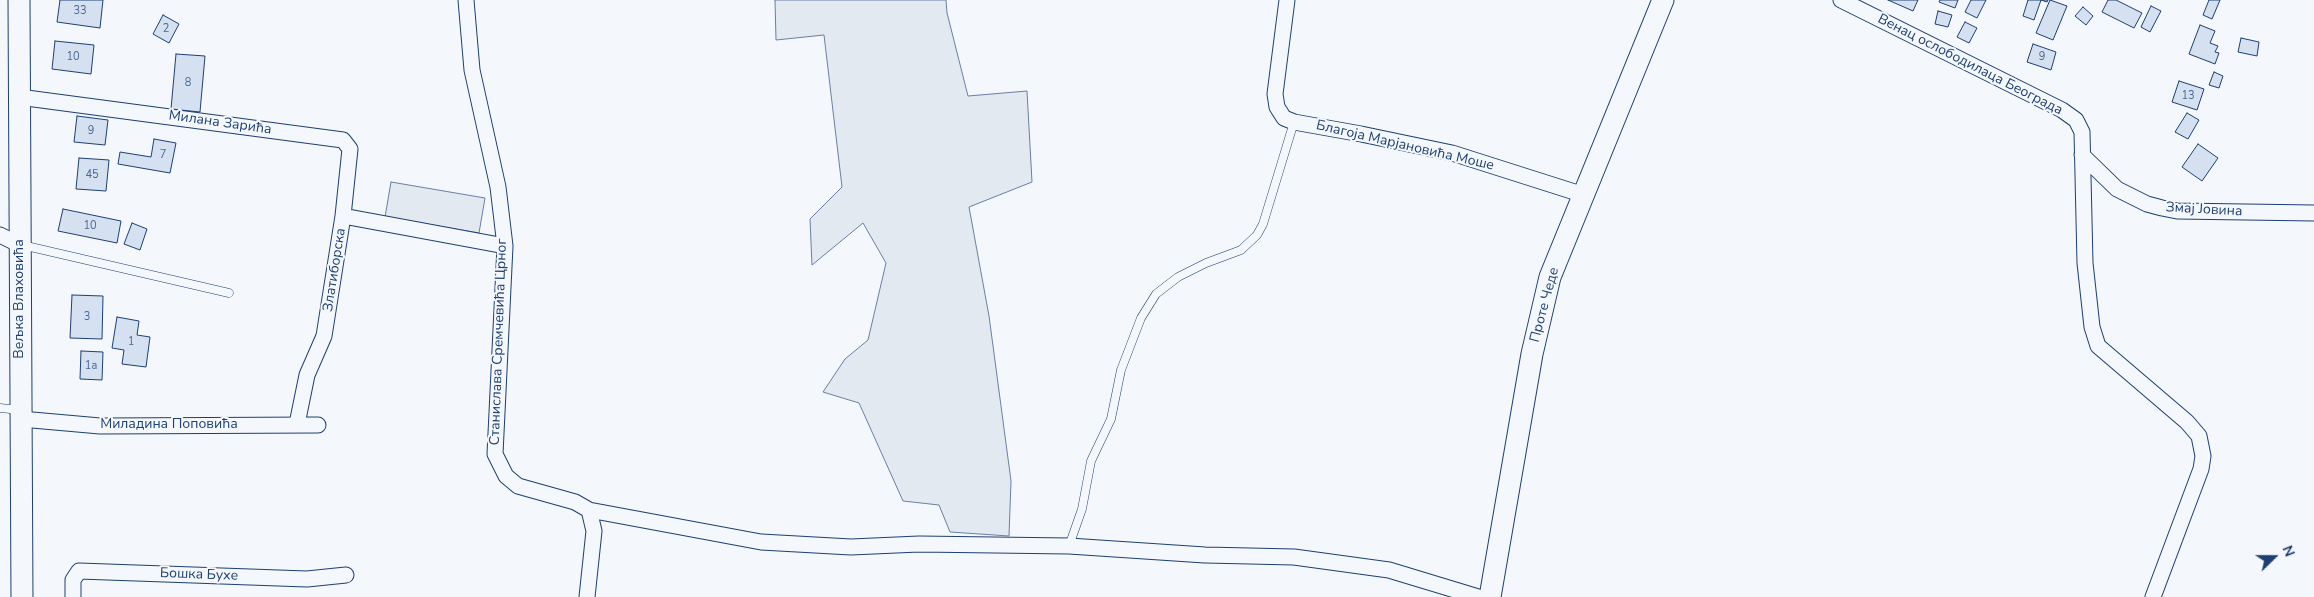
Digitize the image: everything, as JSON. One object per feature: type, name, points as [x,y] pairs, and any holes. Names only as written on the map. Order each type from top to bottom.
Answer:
[{"type":"street","name":"Вељка Влаховића","points":[[19,0],[20,245],[14,412],[22,597]]},
{"type":"street","name":"Станислава Сремчевића Црног","points":[[466,0],[472,70],[498,187],[505,246],[495,454],[506,476],[518,486],[575,502],[589,510],[761,542],[851,547],[919,544],[1068,546],[1205,555],[1294,557],[1389,570],[1478,597]]},
{"type":"street","points":[[1287,0],[1275,94],[1277,107],[1284,118],[1294,122]]},
{"type":"street","name":"Проте Чеде","points":[[1490,597],[1532,354],[1550,278],[1663,0]]},
{"type":"street","name":"Венац ослободилаца Београда","points":[[1841,0],[2062,110],[2076,120],[2082,132],[2085,263],[2092,327],[2098,346],[2187,422],[2199,436],[2203,456],[2201,469],[2153,597]]},
{"type":"street","name":"Милана Зарића","points":[[19,97],[343,140],[350,149],[343,216]]},
{"type":"street","name":"Благоја Марјановића Моше","points":[[1294,122],[1361,134],[1452,154],[1584,195]]},
{"type":"street","name":"Змај Јовина","points":[[2082,155],[2104,178],[2117,188],[2147,204],[2162,208],[2314,213]]},
{"type":"street","name":"Златиборска","points":[[297,424],[307,375],[324,336],[343,216],[505,246]]},
{"type":"street","points":[[0,235],[20,245]]},
{"type":"street","name":"Миладина Поповића","points":[[14,412],[100,426],[318,425]]},
{"type":"street","points":[[587,597],[594,531],[589,510]]},
{"type":"street","name":"Бошка Бухе","points":[[73,597],[73,580],[79,571],[307,579],[346,575]]},
{"type":"lane","points":[[1068,546],[1082,509],[1091,461],[1111,419],[1121,370],[1141,318],[1156,294],[1178,276],[1241,250],[1257,235],[1263,224],[1294,122]]},
{"type":"lane","points":[[20,245],[229,293]]},
{"type":"shaded area","points":[[775,0],[946,0],[947,13],[968,96],[1027,91],[1032,182],[969,207],[989,316],[1011,481],[1009,536],[950,532],[939,505],[903,501],[859,403],[823,392],[845,359],[868,340],[886,263],[863,223],[812,265],[810,219],[842,187],[824,35],[776,40]]},
{"type":"shaded area","points":[[391,182],[485,198],[479,233],[385,217]]},
{"type":"building","points":[[60,0],[103,0],[100,28],[57,22]]},
{"type":"building","points":[[1888,0],[1918,0],[1913,11]]},
{"type":"building","points":[[1940,0],[1958,0],[1955,8],[1939,2]]},
{"type":"building","points":[[1971,0],[1986,0],[1977,18],[1965,12]]},
{"type":"building","points":[[2028,0],[2041,0],[2034,20],[2023,16]]},
{"type":"building","points":[[2050,0],[2067,6],[2053,40],[2036,33]]},
{"type":"building","points":[[2108,0],[2116,0],[2142,13],[2134,28],[2102,12]]},
{"type":"building","points":[[2209,0],[2220,0],[2212,19],[2203,15]]},
{"type":"building","points":[[2151,6],[2161,11],[2150,32],[2141,27]]},
{"type":"building","points":[[2083,7],[2093,16],[2086,25],[2075,16]]},
{"type":"building","points":[[1938,11],[1952,15],[1948,27],[1935,24]]},
{"type":"building","points":[[163,15],[179,24],[169,43],[153,34]]},
{"type":"building","points":[[1965,22],[1977,28],[1969,43],[1957,37]]},
{"type":"building","points":[[2200,25],[2215,31],[2210,43],[2218,46],[2215,52],[2219,53],[2215,64],[2189,54]]},
{"type":"building","points":[[2241,38],[2259,42],[2257,56],[2238,52]]},
{"type":"building","points":[[55,41],[94,45],[91,74],[52,69]]},
{"type":"building","points":[[2033,44],[2056,52],[2051,70],[2027,62]]},
{"type":"building","points":[[176,54],[205,56],[200,112],[171,109]]},
{"type":"building","points":[[2214,72],[2223,76],[2219,88],[2209,85]]},
{"type":"building","points":[[2179,81],[2204,89],[2197,110],[2172,102]]},
{"type":"building","points":[[2187,113],[2199,120],[2188,139],[2175,132]]},
{"type":"building","points":[[77,116],[108,120],[105,145],[74,142]]},
{"type":"building","points":[[154,139],[176,143],[170,173],[118,164],[120,152],[151,157]]},
{"type":"building","points":[[2198,144],[2218,158],[2202,181],[2182,167]]},
{"type":"building","points":[[79,158],[109,160],[106,191],[76,189]]},
{"type":"building","points":[[63,209],[121,221],[117,243],[58,231]]},
{"type":"building","points":[[132,223],[147,229],[140,250],[124,244]]},
{"type":"building","points":[[72,295],[103,296],[102,339],[70,338]]},
{"type":"building","points":[[117,317],[139,321],[137,335],[150,337],[146,367],[122,364],[124,350],[112,348]]},
{"type":"building","points":[[81,351],[103,352],[102,380],[80,379]]}]
